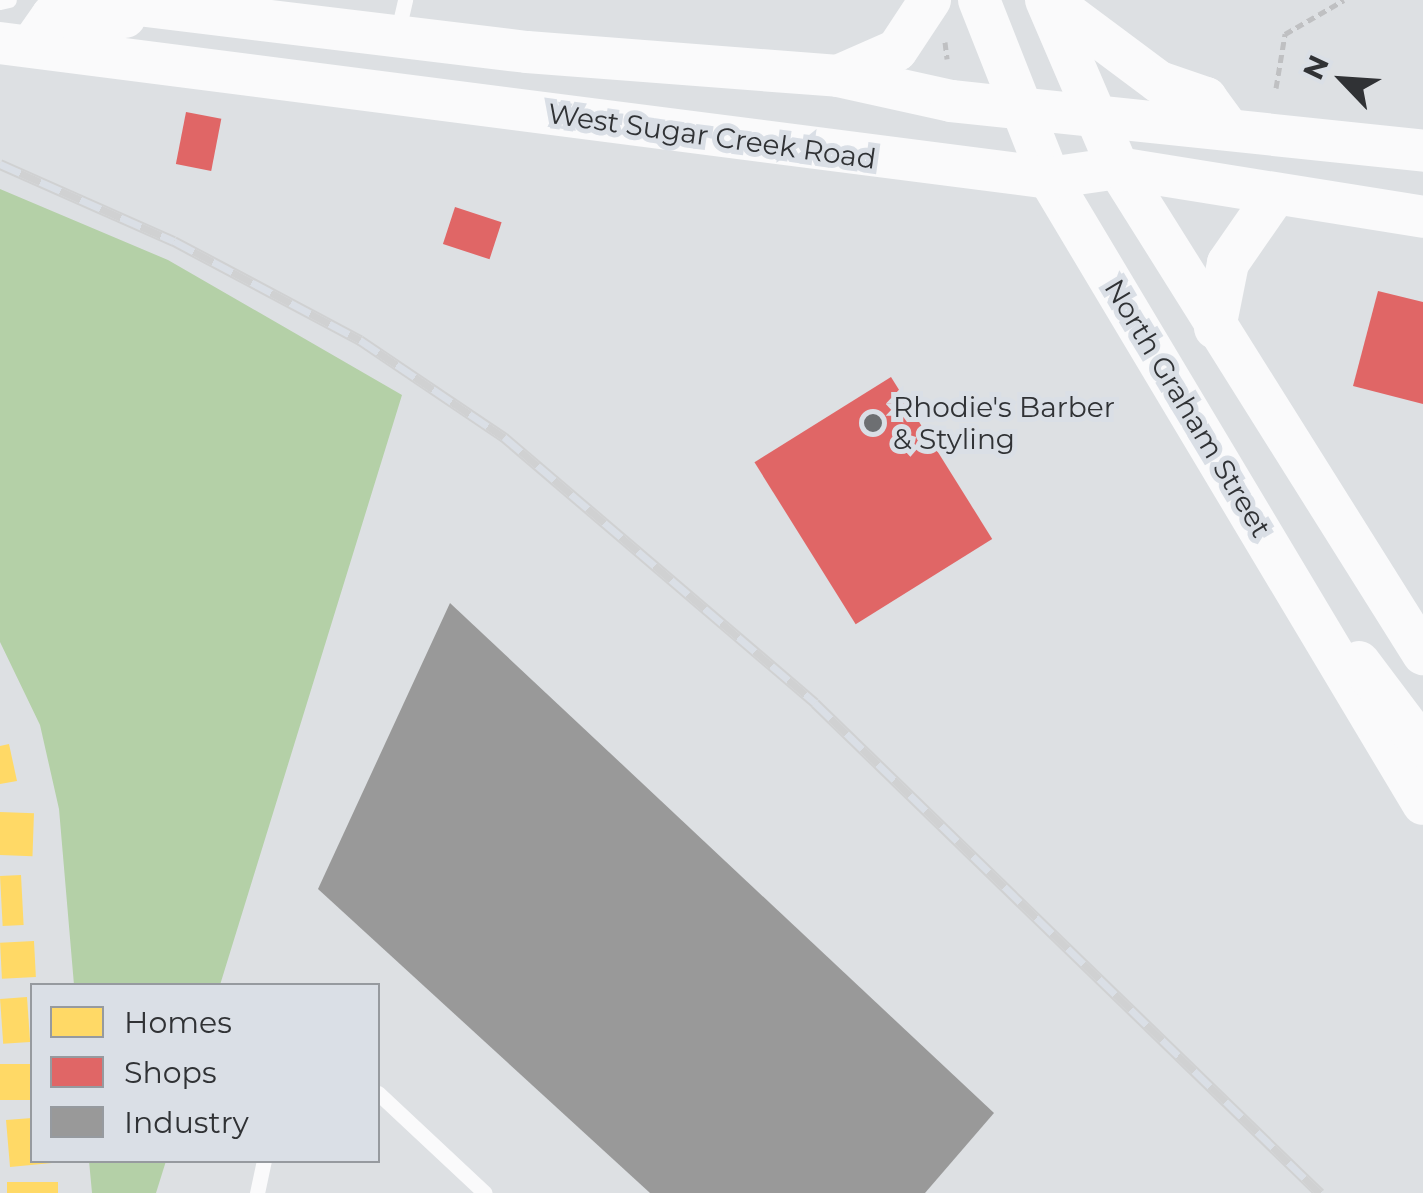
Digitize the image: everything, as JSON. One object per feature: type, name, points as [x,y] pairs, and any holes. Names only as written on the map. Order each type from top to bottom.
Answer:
[{"type":"main road","points":[[98,0],[200,12],[401,18],[838,76],[1020,110],[1089,113],[1423,151]]},
{"type":"main road","name":"North Graham Street","points":[[979,0],[1049,178],[1423,804]]},
{"type":"main road","points":[[1047,0],[1089,113],[1118,168],[1423,654]]},
{"type":"main road","points":[[1047,0],[1159,82],[1206,98],[1228,128]]},
{"type":"main road","points":[[15,44],[52,16],[72,11],[154,20],[200,12]]},
{"type":"main road","points":[[838,76],[897,50],[930,17]]},
{"type":"main road","name":"West Sugar Creek Road","points":[[15,44],[1049,178],[1118,168],[1423,218]]},
{"type":"main road","points":[[1215,328],[1228,264],[1275,195]]},
{"type":"main road","points":[[1308,606],[1401,709],[1423,748]]},
{"type":"lane","points":[[0,2],[9,0]]},
{"type":"lane","points":[[380,1095],[485,1193]]},
{"type":"lane","points":[[257,1193],[263,1163]]},
{"type":"path","points":[[1276,88],[1285,34],[1344,0]]},
{"type":"path","points":[[930,17],[945,42],[947,59]]},
{"type":"path","points":[[945,42],[957,44]]},
{"type":"green space","points":[[0,189],[168,260],[402,395],[221,983],[74,983],[59,809],[40,725],[0,642]]},
{"type":"green space","points":[[89,1163],[165,1163],[156,1193],[92,1193]]},
{"type":"building: Homes","points":[[9,744],[17,781],[0,784],[0,746]]},
{"type":"building: Homes","points":[[0,812],[34,813],[32,856],[0,855]]},
{"type":"building: Homes","points":[[21,875],[24,925],[3,926],[0,876]]},
{"type":"building: Homes","points":[[34,941],[36,977],[2,979],[0,943]]},
{"type":"building: Homes","points":[[27,997],[30,1042],[3,1044],[0,999]]},
{"type":"building: Homes","points":[[0,1064],[30,1064],[30,1100],[0,1100]]},
{"type":"building: Homes","points":[[30,1118],[30,1163],[52,1163],[10,1167],[6,1120]]},
{"type":"building: Homes","points":[[7,1182],[58,1182],[58,1193],[7,1193]]},
{"type":"building: Shops","points":[[186,112],[221,119],[211,171],[176,164]]},
{"type":"building: Shops","points":[[455,207],[502,222],[490,259],[443,244]]},
{"type":"building: Shops","points":[[1378,291],[1423,302],[1423,404],[1353,386]]},
{"type":"building: Shops","points":[[891,377],[992,539],[856,624],[754,462]]},
{"type":"building: Industry","points":[[450,603],[994,1113],[925,1193],[650,1193],[318,889]]},
{"type":"railway","points":[[0,164],[174,241],[360,340],[504,437],[815,703],[1320,1193]]},
{"type":"place","name":"Rhodie's Barber & Styling","points":[[873,423]]}]
